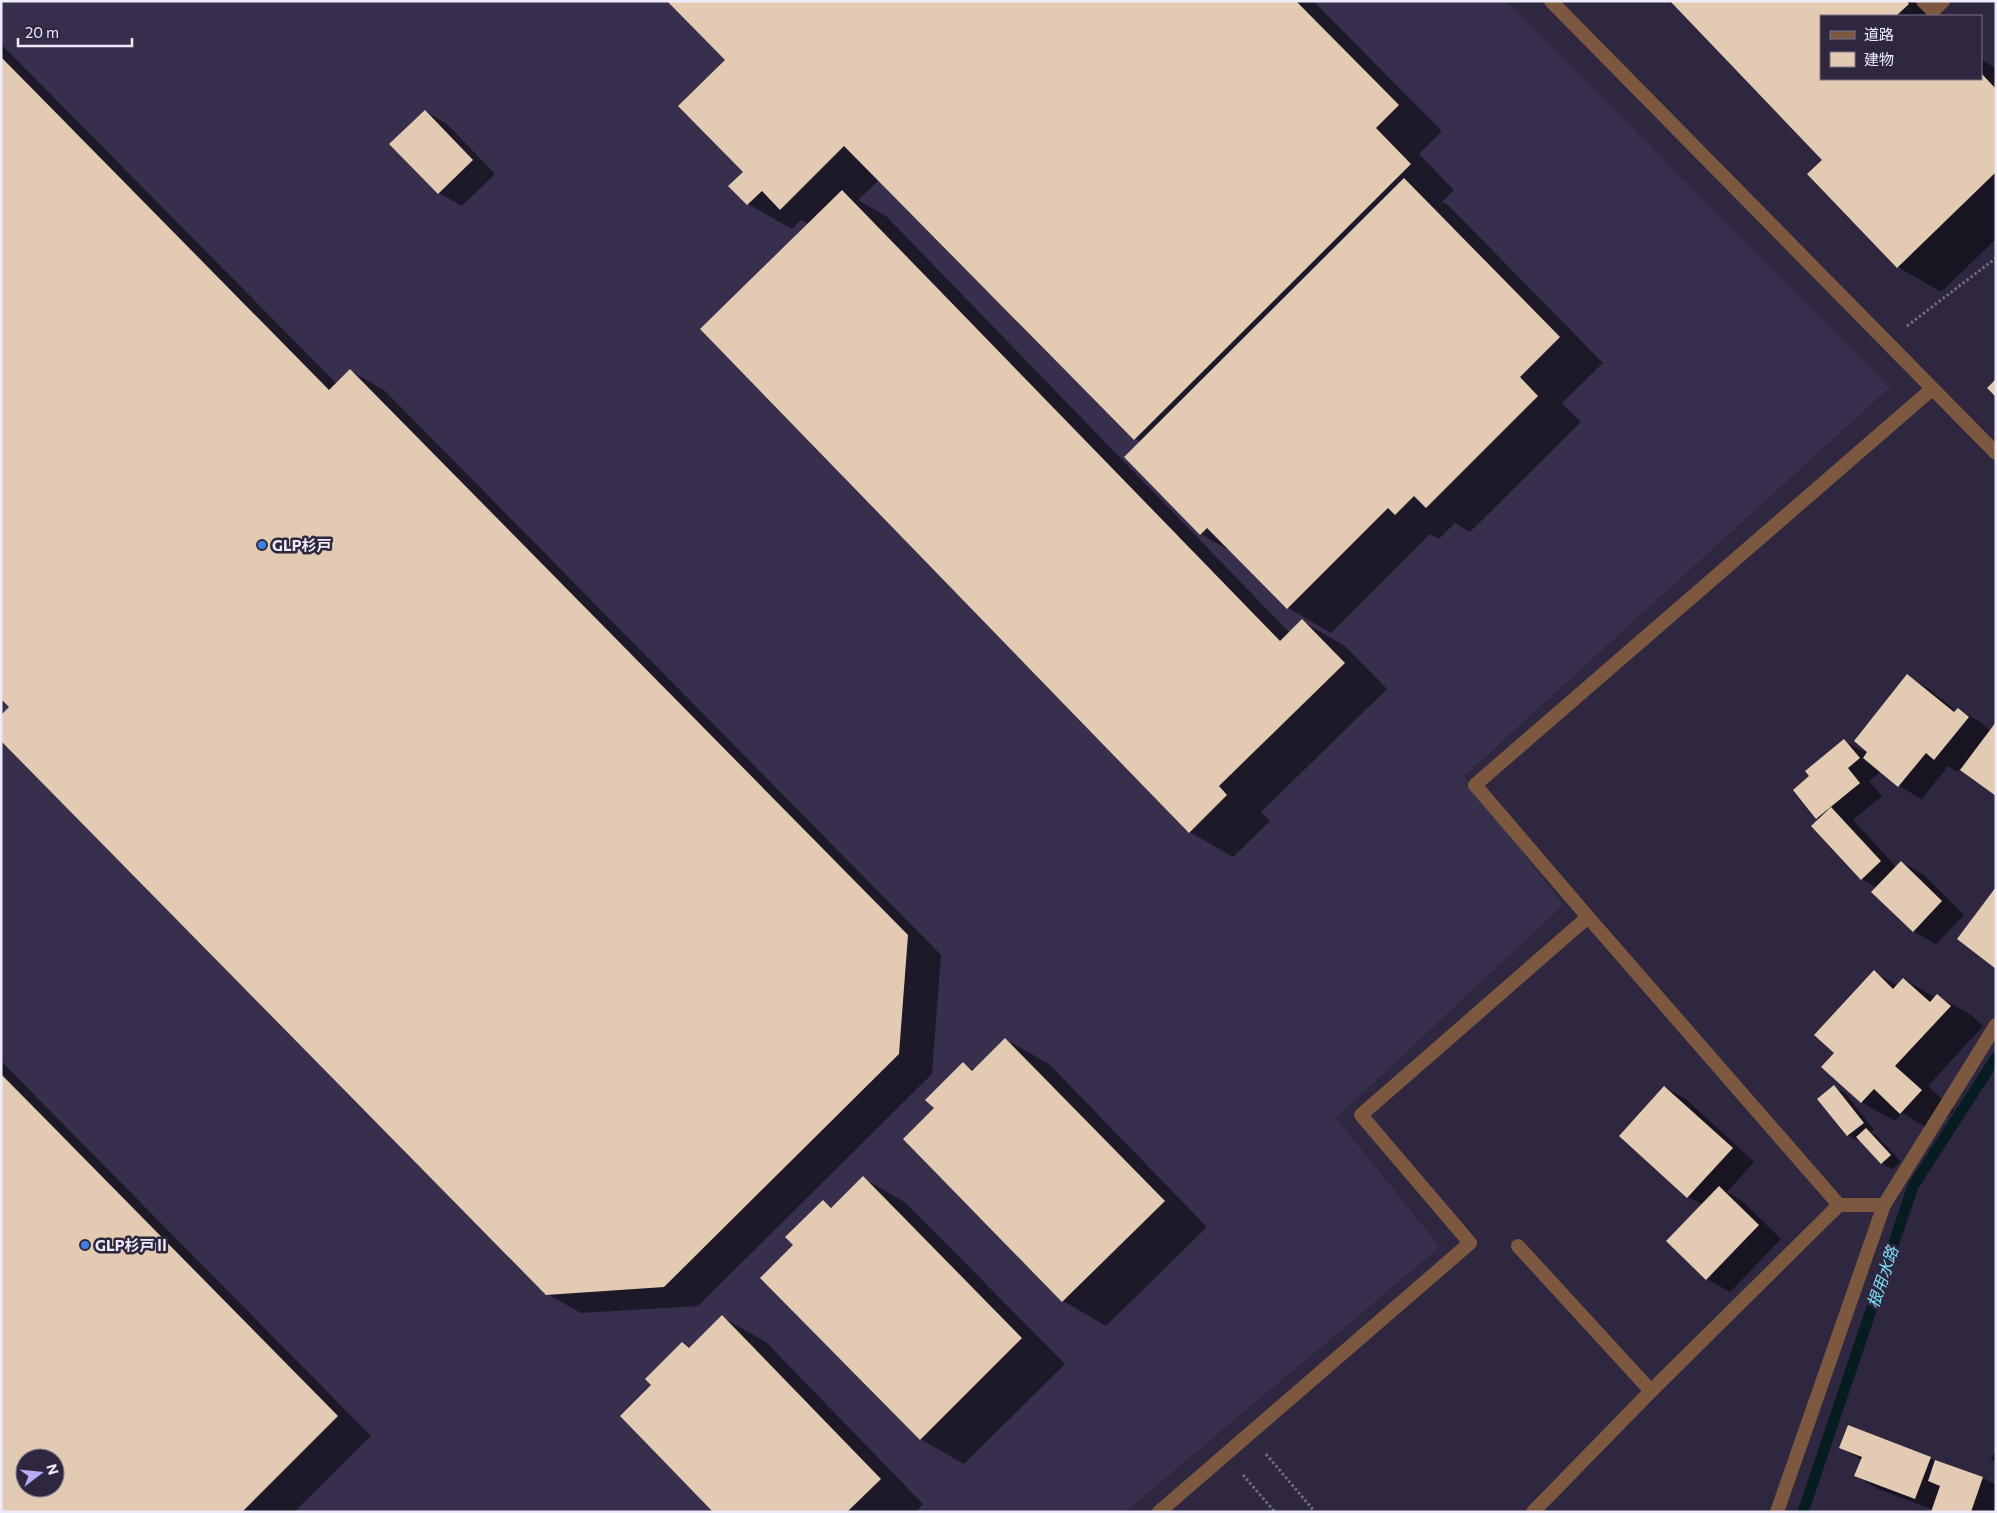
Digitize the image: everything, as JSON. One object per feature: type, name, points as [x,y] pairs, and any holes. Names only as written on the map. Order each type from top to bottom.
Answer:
[{"type":"street","points":[[1552,1],[1996,453]]},
{"type":"street","points":[[1923,1],[1933,11],[1942,1]]},
{"type":"street","points":[[1839,1205],[1475,785],[1932,389]]},
{"type":"street","points":[[1159,1512],[1470,1243],[1361,1115],[1588,917]]},
{"type":"street","points":[[1777,1512],[1884,1205],[1996,1025]]},
{"type":"street","points":[[1533,1512],[1651,1391],[1839,1205],[1884,1205]]},
{"type":"street","points":[[1518,1246],[1651,1391]]},
{"type":"path","points":[[1886,342],[1996,258]]},
{"type":"path","points":[[1265,1454],[1315,1512]]},
{"type":"path","points":[[1244,1476],[1275,1512]]},
{"type":"shaded area","points":[[1,1],[1506,1],[1890,387],[1464,776],[1563,905],[1336,1118],[1440,1247],[1125,1512],[1,1512]]},
{"type":"building","points":[[667,1],[1296,1],[1399,105],[1376,128],[1411,164],[1134,440],[844,146],[780,210],[762,191],[747,205],[728,186],[743,172],[678,106],[725,60]]},
{"type":"building","points":[[1670,1],[1907,1],[1909,4],[1897,15],[1820,15],[1820,80],[1982,80],[1982,74],[1996,89],[1996,172],[1897,268],[1807,174],[1822,160]]},
{"type":"building","name":"GLP杉戸","points":[[1,57],[329,390],[350,369],[908,935],[899,1054],[664,1287],[546,1295],[1,741],[1,715],[9,707],[1,699]]},
{"type":"building","points":[[425,110],[473,160],[438,194],[389,144]]},
{"type":"building","points":[[1404,178],[1560,337],[1520,377],[1538,396],[1426,508],[1414,496],[1395,515],[1388,508],[1287,609],[1207,528],[1200,535],[1124,457]]},
{"type":"building","points":[[842,190],[1280,641],[1302,619],[1345,663],[1219,786],[1227,795],[1189,833],[700,329]]},
{"type":"building","points":[[1996,379],[1996,397],[1987,388]]},
{"type":"building","points":[[1907,674],[1954,712],[1958,708],[1969,717],[1934,760],[1926,753],[1898,787],[1863,758],[1867,752],[1854,741]]},
{"type":"building","points":[[1996,722],[1996,796],[1960,770]]},
{"type":"building","points":[[1844,739],[1860,758],[1848,768],[1860,783],[1816,819],[1793,790],[1809,776],[1805,771]]},
{"type":"building","points":[[1831,807],[1881,861],[1861,880],[1811,826]]},
{"type":"building","points":[[1901,861],[1942,901],[1913,932],[1871,892]]},
{"type":"building","points":[[1996,887],[1996,969],[1957,939]]},
{"type":"building","points":[[1874,970],[1893,989],[1903,978],[1930,1002],[1937,994],[1951,1006],[1895,1066],[1922,1090],[1900,1114],[1874,1089],[1861,1103],[1821,1067],[1834,1053],[1814,1035]]},
{"type":"building","points":[[1005,1038],[1165,1201],[1062,1302],[903,1139],[934,1108],[925,1100],[963,1062],[972,1071]]},
{"type":"building","name":"GLP杉戸Ⅱ","points":[[1,1074],[338,1416],[242,1512],[1,1512]]},
{"type":"building","points":[[1834,1085],[1864,1123],[1847,1136],[1817,1099]]},
{"type":"building","points":[[1664,1086],[1733,1148],[1687,1198],[1619,1136]]},
{"type":"building","points":[[1866,1128],[1891,1155],[1881,1164],[1856,1137]]},
{"type":"building","points":[[863,1176],[1022,1338],[920,1440],[760,1278],[793,1245],[785,1237],[823,1200],[831,1208]]},
{"type":"building","points":[[1719,1186],[1759,1225],[1706,1280],[1666,1241]]},
{"type":"building","points":[[722,1315],[881,1479],[847,1512],[713,1512],[620,1416],[651,1385],[645,1379],[682,1342],[689,1348]]},
{"type":"building","points":[[1848,1425],[1931,1457],[1915,1499],[1854,1476],[1862,1457],[1839,1448]]},
{"type":"building","points":[[1935,1460],[1983,1477],[1971,1512],[1931,1512],[1940,1486],[1928,1481]]},
{"type":"waterway","name":"根用水路","points":[[1803,1512],[1913,1186],[1996,1058]]},
{"type":"place","name":"GLP杉戸","points":[[262,545]]},
{"type":"place","name":"GLP杉戸Ⅱ","points":[[85,1245]]}]
